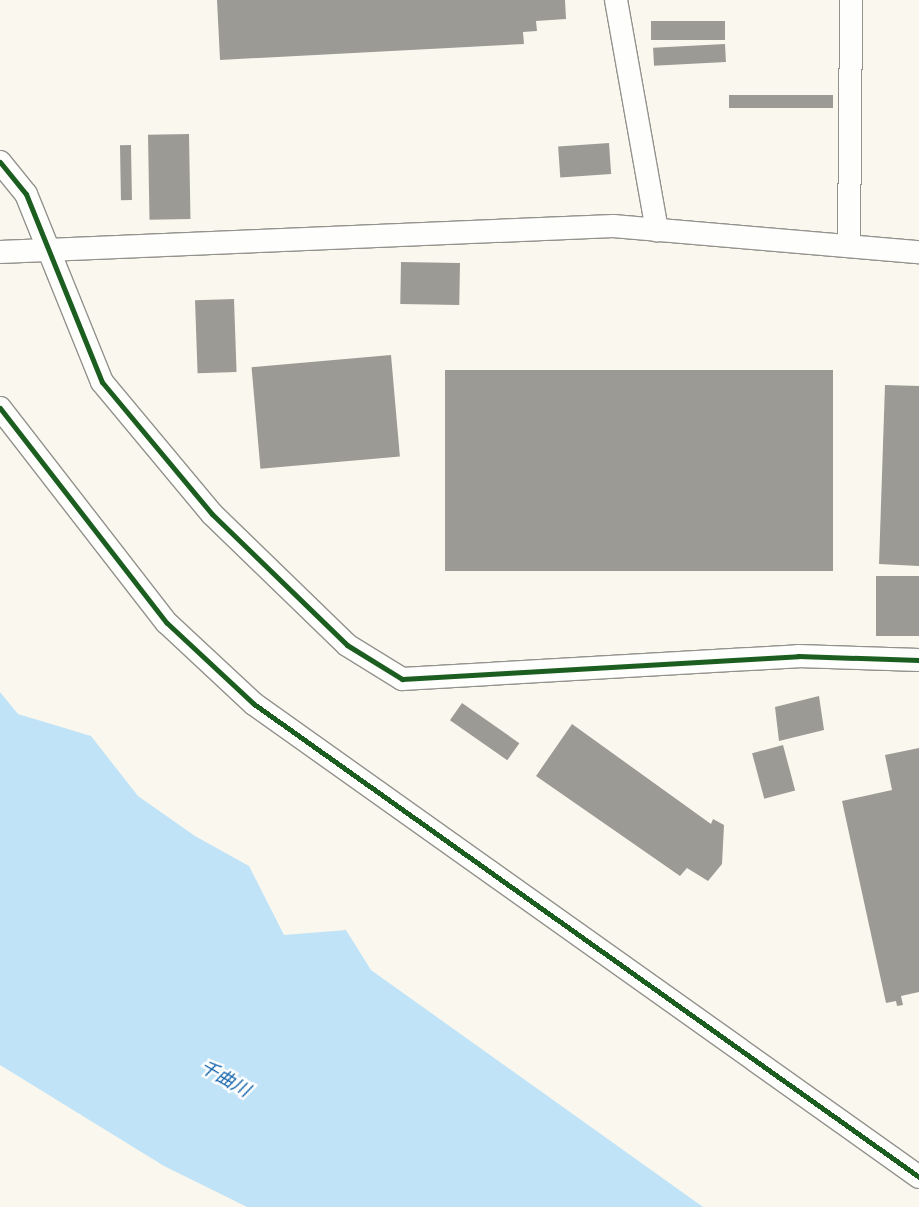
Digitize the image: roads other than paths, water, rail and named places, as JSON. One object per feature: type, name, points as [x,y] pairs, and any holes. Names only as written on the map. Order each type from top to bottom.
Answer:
[{"type":"street","points":[[616,0],[657,230]]},
{"type":"street","points":[[849,244],[851,0]]},
{"type":"street","points":[[0,162],[26,194],[102,382],[212,514],[346,645],[402,680],[798,656],[919,660]]},
{"type":"street","points":[[0,252],[50,252],[479,230],[613,226],[849,244],[919,252]]},
{"type":"street","points":[[0,408],[167,623],[254,704],[919,1177]]},
{"type":"water","name":"千曲川","points":[[0,692],[18,714],[91,736],[138,796],[195,836],[249,866],[284,935],[346,930],[371,970],[703,1207],[247,1207],[164,1166],[0,1065]]}]
